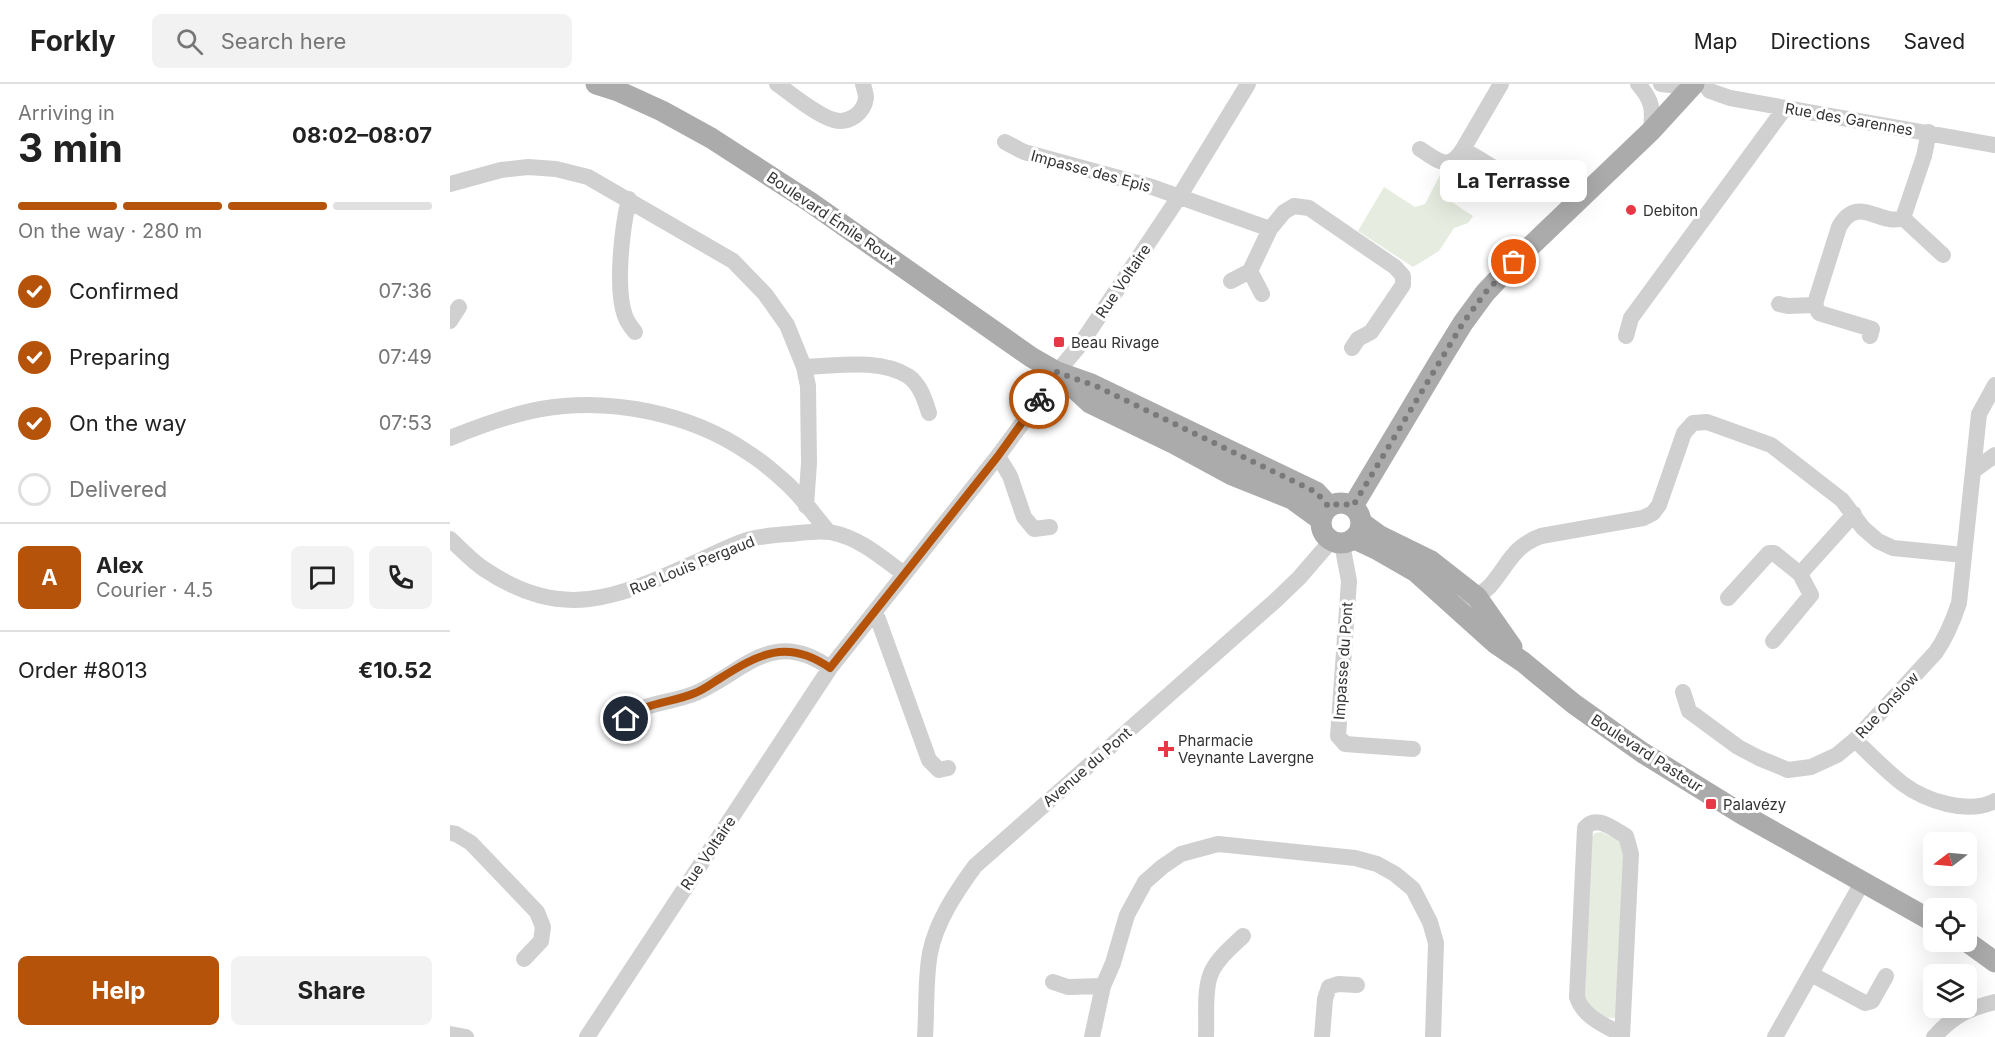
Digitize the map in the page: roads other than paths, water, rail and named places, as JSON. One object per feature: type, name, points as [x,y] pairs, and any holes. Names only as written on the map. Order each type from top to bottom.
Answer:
[{"type":"main road","name":"Boulevard Émile Roux","points":[[596,84],[618,91],[662,111],[711,138],[810,202],[1019,350],[1057,372],[1090,403],[1173,443],[1232,475],[1325,513]]},
{"type":"main road","name":"Avenue du Pont","points":[[1349,531],[1439,362],[1485,293],[1514,262],[1702,85]]},
{"type":"main road","points":[[1341,503],[1349,531],[1323,532],[1325,513],[1341,503]]},
{"type":"main road","name":"Boulevard Pasteur","points":[[1349,531],[1380,536],[1431,561],[1477,597],[1523,662]]},
{"type":"main road","name":"Boulevard Pasteur","points":[[1349,531],[1416,572],[1495,643],[1523,662],[1574,704],[1643,753],[1742,814],[1923,916]]},
{"type":"main road","points":[[1977,944],[1995,951]]},
{"type":"main road","points":[[1977,948],[1995,962]]},
{"type":"street","points":[[777,84],[835,120],[850,120],[859,114],[866,98],[863,84]]},
{"type":"street","name":"Rue Voltaire","points":[[591,1034],[830,668],[998,456],[1057,372],[1080,345],[1179,197],[1248,84]]},
{"type":"street","points":[[1420,149],[1441,162],[1447,163],[1455,160],[1502,84]]},
{"type":"street","points":[[1638,84],[1649,96],[1653,114],[1651,131]]},
{"type":"street","name":"Rue des Garennes","points":[[1702,85],[1710,91],[1730,98],[1995,145]]},
{"type":"street","points":[[1626,336],[1631,318],[1785,108]]},
{"type":"street","points":[[1903,218],[1924,156],[1929,132]]},
{"type":"street","name":"Impasse des Epis","points":[[1005,142],[1024,152],[1152,187],[1270,229]]},
{"type":"street","points":[[1462,148],[1502,172]]},
{"type":"street","points":[[450,184],[501,170],[528,167],[556,169],[588,177],[733,261],[750,276],[787,325],[804,367],[808,386],[809,463],[806,506]]},
{"type":"street","points":[[629,199],[622,225],[621,300],[626,319],[635,332]]},
{"type":"street","points":[[1231,281],[1250,271],[1270,229],[1284,212],[1294,206],[1309,208],[1395,267],[1403,276],[1403,285],[1371,332],[1358,339],[1352,348]]},
{"type":"street","points":[[1870,336],[1872,329],[1819,313],[1815,305],[1843,219],[1856,211],[1865,211],[1897,220],[1903,218]]},
{"type":"street","points":[[1903,218],[1943,255]]},
{"type":"street","points":[[1250,271],[1262,294]]},
{"type":"street","points":[[1779,304],[1815,305]]},
{"type":"street","points":[[450,321],[459,306]]},
{"type":"street","points":[[804,367],[888,368],[909,377],[922,393],[929,412]]},
{"type":"street","name":"Rue Onslow","points":[[1683,692],[1692,714],[1738,747],[1788,770],[1811,767],[1837,754],[1855,740],[1936,652],[1946,637],[1959,603],[1979,414],[1995,385]]},
{"type":"street","points":[[450,438],[541,409],[588,405],[666,416],[705,429],[747,451],[785,482],[828,531]]},
{"type":"street","points":[[1458,608],[1477,597],[1500,574],[1513,553],[1527,541],[1542,536],[1643,518],[1653,513],[1659,505],[1684,433],[1693,423],[1707,422],[1771,445],[1842,500],[1863,528],[1886,546],[1964,555]]},
{"type":"street","points":[[1973,471],[1995,455]]},
{"type":"street","points":[[998,456],[1010,476],[1024,517],[1034,530],[1050,527]]},
{"type":"street","points":[[1800,574],[1854,514]]},
{"type":"street","name":"Rue Louis Pergaud","points":[[450,539],[482,568],[511,585],[545,597],[575,600],[604,598],[634,590],[744,541],[765,536],[828,531],[856,540],[904,574]]},
{"type":"street","name":"Impasse du Pont","points":[[1349,531],[1349,581],[1338,736],[1345,744],[1413,749]]},
{"type":"street","name":"Avenue du Pont","points":[[925,1037],[926,986],[930,951],[957,890],[975,867],[1275,601],[1349,531]]},
{"type":"street","points":[[1728,598],[1769,553],[1774,553],[1800,574],[1810,595],[1773,640]]},
{"type":"street","points":[[874,614],[879,619],[929,760],[939,770],[948,768]]},
{"type":"street","points":[[616,728],[635,711],[698,692],[759,657],[789,652],[807,654],[830,668]]},
{"type":"street","points":[[1855,740],[1904,785],[1925,797],[1954,805],[1973,807],[1995,801]]},
{"type":"street","points":[[1597,821],[1626,836],[1632,854],[1622,1036],[1586,1013],[1577,997],[1585,828],[1589,822],[1597,821]]},
{"type":"street","points":[[450,833],[471,843],[537,912],[543,927],[541,941],[524,959]]},
{"type":"street","points":[[1092,1037],[1103,986],[1113,963],[1127,915],[1145,882],[1181,854],[1218,844],[1355,858],[1377,864],[1395,874],[1413,889],[1431,922],[1436,943],[1433,1037]]},
{"type":"street","points":[[1775,1037],[1862,883]]},
{"type":"street","points":[[1206,1037],[1210,973],[1243,936]]},
{"type":"street","points":[[1810,974],[1865,1003],[1872,1001],[1886,976]]},
{"type":"street","points":[[1053,982],[1068,987],[1103,986]]},
{"type":"street","points":[[1322,1037],[1325,999],[1329,987],[1338,984],[1356,985]]},
{"type":"street","points":[[1934,1037],[1955,1017],[1973,1007],[1995,1002]]},
{"type":"street","points":[[450,1034],[465,1037]]},
{"type":"place","name":"Debiton","points":[[1631,210]]},
{"type":"place","name":"La Terrasse","points":[[1514,262]]},
{"type":"place","name":"Beau Rivage","points":[[1059,342]]},
{"type":"place","name":"Pharmacie Veynante Lavergne","points":[[1166,749]]},
{"type":"place","name":"Palavézy","points":[[1711,804]]}]
